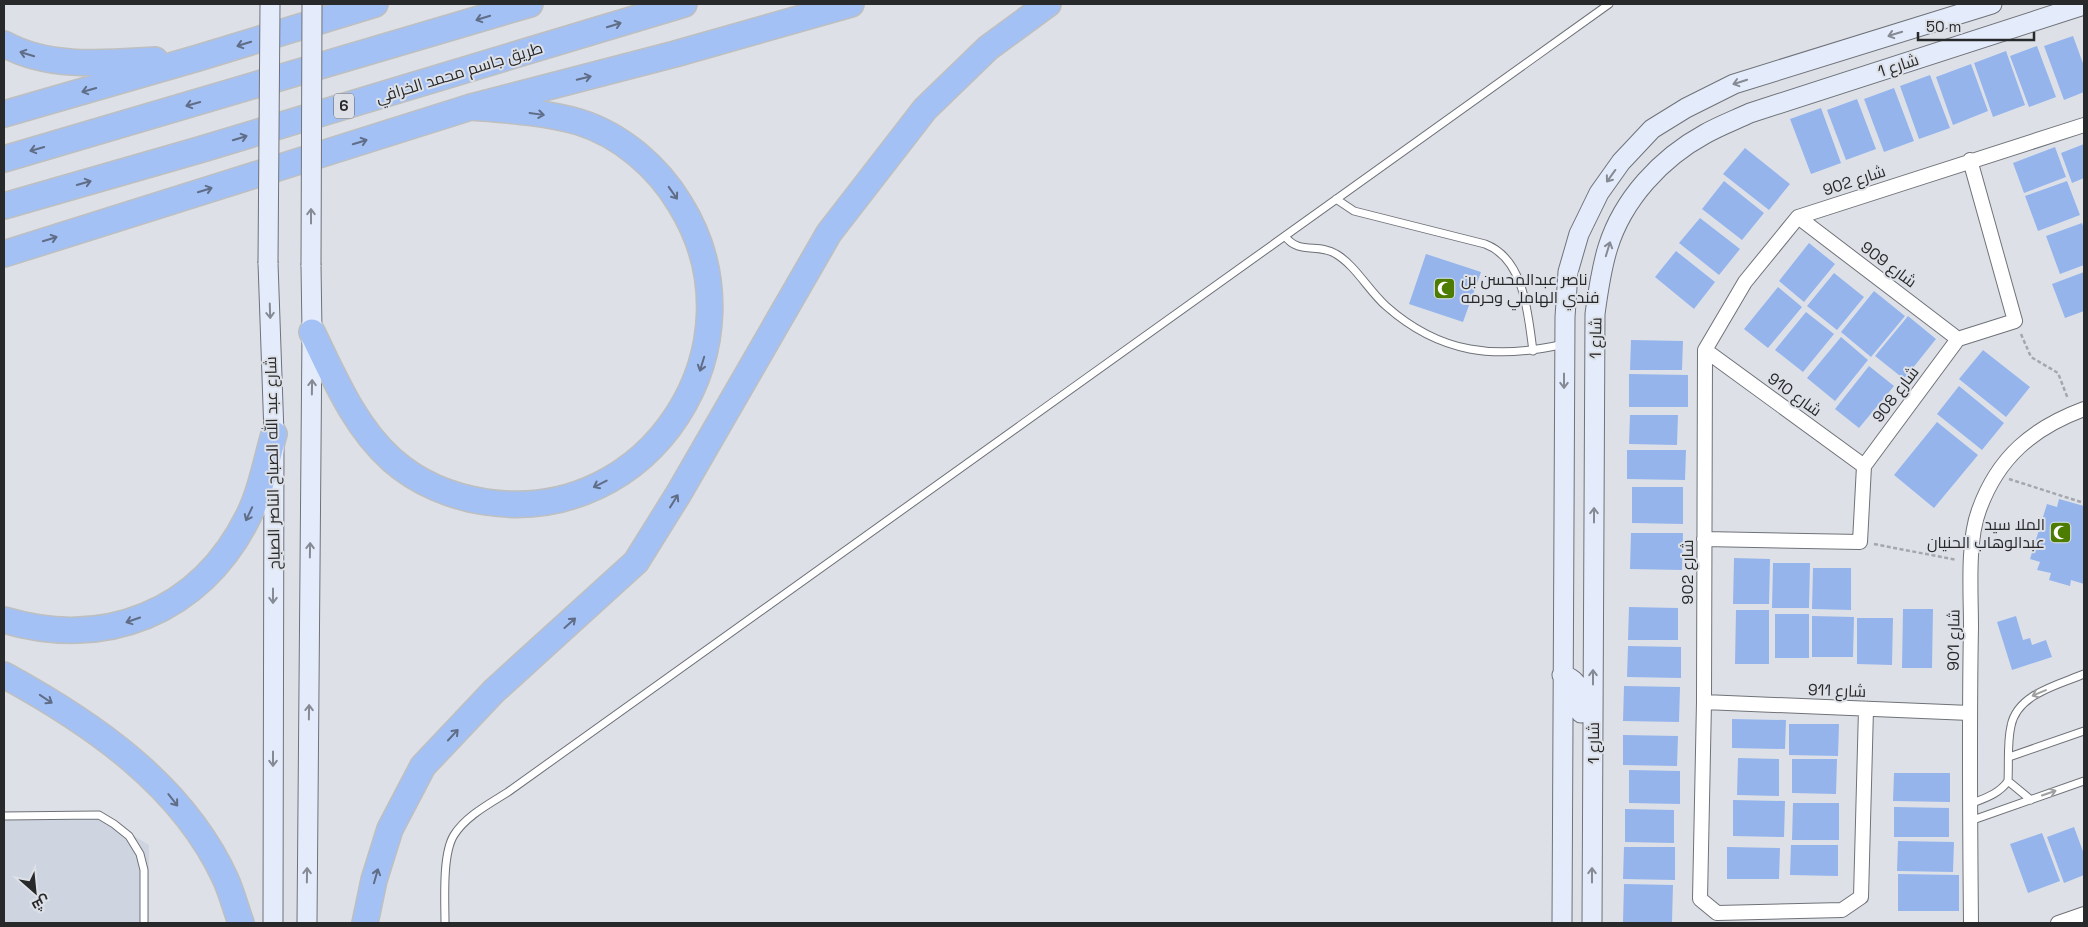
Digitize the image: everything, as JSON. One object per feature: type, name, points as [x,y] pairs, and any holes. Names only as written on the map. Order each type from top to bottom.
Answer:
[{"type":"highway","points":[[4,114],[375,4]]},
{"type":"highway","points":[[4,159],[530,4]]},
{"type":"highway","name":"طريق جاسم محمد الخرافي","points":[[4,206],[199,150],[684,4]]},
{"type":"highway","points":[[4,254],[471,107],[675,54],[851,4]]},
{"type":"highway","points":[[365,923],[374,880],[390,828],[423,766],[494,692],[636,562],[679,493],[829,233],[925,109],[988,48],[1048,4]]},
{"type":"highway","points":[[4,44],[30,55],[69,62],[112,63],[198,58]]},
{"type":"highway","points":[[312,332],[350,407],[378,445],[409,474],[453,495],[497,504],[535,503],[574,495],[614,476],[633,463],[649,450],[674,422],[684,406],[701,368],[708,338],[711,311],[705,260],[690,220],[678,199],[664,180],[647,164],[630,149],[604,132],[556,117],[471,107]]},
{"type":"highway","points":[[4,620],[44,629],[65,631],[102,628],[121,624],[158,610],[190,591],[213,570],[229,550],[248,517],[256,498],[274,434]]},
{"type":"highway","points":[[4,675],[35,692],[112,744],[161,785],[200,834],[226,880],[240,923]]},
{"type":"street","name":"شارع عبد الله الصباح الناصر الصباح","points":[[270,4],[268,262],[274,434],[273,923]]},
{"type":"street","points":[[307,923],[312,332],[312,4]]},
{"type":"street","name":"شارع 1","points":[[1562,923],[1564,344],[1568,272],[1579,234],[1599,192],[1621,162],[1652,129],[1686,108],[1734,84],[1992,4]]},
{"type":"street","name":"شارع 1","points":[[1592,923],[1595,314],[1600,279],[1609,246],[1622,216],[1645,181],[1671,156],[1705,134],[1750,113],[2066,7],[2084,5]]},
{"type":"street","name":"شارع 902","points":[[1798,216],[2084,124]]},
{"type":"street","points":[[1958,339],[2015,321],[1970,160]]},
{"type":"street","points":[[1705,350],[1745,282],[1798,216]]},
{"type":"street","name":"شارع 909","points":[[1798,216],[1958,339]]},
{"type":"street","name":"شارع 908","points":[[1864,466],[1958,339]]},
{"type":"street","name":"شارع 902","points":[[1705,350],[1704,702],[1700,899],[1717,913],[1842,910],[1861,897],[1866,709]]},
{"type":"street","name":"شارع 910","points":[[1705,350],[1864,466]]},
{"type":"street","name":"شارع 901","points":[[1971,923],[1970,712],[1972,540],[1978,512],[1996,475],[2007,459],[2031,435],[2062,417],[2079,411]]},
{"type":"street","points":[[1704,540],[1860,542],[1864,466]]},
{"type":"street","points":[[1562,675],[1574,680],[1579,688],[1582,726],[1592,763]]},
{"type":"street","name":"شارع 911","points":[[1704,702],[1970,712]]},
{"type":"street","points":[[2058,923],[2084,914]]},
{"type":"lane","points":[[445,923],[445,874],[448,850],[453,836],[479,810],[524,781],[1609,4]]},
{"type":"lane","points":[[1336,199],[1354,210],[1485,244],[1498,250],[1508,260],[1523,295],[1533,351]]},
{"type":"lane","points":[[1285,236],[1293,245],[1298,247],[1319,248],[1336,253],[1386,306],[1425,333],[1454,345],[1486,352],[1533,351],[1564,344]]},
{"type":"lane","points":[[1970,804],[1994,795],[2008,781],[2011,725],[2017,710],[2029,698],[2084,674]]},
{"type":"lane","points":[[2009,757],[2084,731]]},
{"type":"lane","points":[[2008,781],[2031,800]]},
{"type":"lane","points":[[1970,821],[2084,781]]},
{"type":"lane","points":[[4,816],[99,815],[114,824],[129,836],[140,854],[144,870],[144,923]]},
{"type":"path","points":[[2015,321],[2032,357],[2058,373],[2079,411]]},
{"type":"path","points":[[1996,475],[2084,503]]},
{"type":"path","points":[[1860,542],[1972,563]]},
{"type":"shaded area","points":[[4,811],[95,812],[149,845],[149,923],[4,923]]},
{"type":"building","points":[[2073,36],[2084,66],[2084,92],[2064,100],[2044,46]]},
{"type":"building","points":[[2037,46],[2056,97],[2029,107],[2010,56]]},
{"type":"building","points":[[2006,51],[2025,105],[1993,117],[1974,63]]},
{"type":"building","points":[[1971,64],[1988,111],[1953,125],[1936,77]]},
{"type":"building","points":[[1930,75],[1950,128],[1919,139],[1900,86]]},
{"type":"building","points":[[1894,88],[1914,141],[1884,152],[1864,99]]},
{"type":"building","points":[[1857,99],[1876,149],[1846,160],[1827,110]]},
{"type":"building","points":[[1821,108],[1841,163],[1811,174],[1790,119]]},
{"type":"building","points":[[2084,144],[2084,178],[2072,183],[2061,153]]},
{"type":"building","points":[[2055,147],[2066,177],[2024,193],[2013,163]]},
{"type":"building","points":[[1745,148],[1790,184],[1769,210],[1723,174]]},
{"type":"building","points":[[1724,181],[1764,213],[1742,240],[1702,209]]},
{"type":"building","points":[[2067,181],[2080,215],[2038,231],[2025,196]]},
{"type":"building","points":[[1700,218],[1740,249],[1719,275],[1679,243]]},
{"type":"building","points":[[2082,223],[2084,229],[2084,265],[2060,274],[2046,236]]},
{"type":"building","points":[[1809,243],[1835,264],[1804,302],[1779,281]]},
{"type":"building","points":[[1676,251],[1715,282],[1694,309],[1655,277]]},
{"type":"building","name":"ناصر عبدالمحسن بن فندي الهاملي وحرمه","points":[[1426,254],[1481,272],[1463,322],[1409,304]]},
{"type":"building","points":[[2084,272],[2084,311],[2065,318],[2052,284]]},
{"type":"building","points":[[1834,273],[1864,297],[1837,330],[1807,306]]},
{"type":"building","points":[[1778,287],[1802,307],[1768,348],[1744,329]]},
{"type":"building","points":[[1874,291],[1905,316],[1871,357],[1841,332]]},
{"type":"building","points":[[1806,312],[1834,334],[1803,372],[1775,350]]},
{"type":"building","points":[[1908,316],[1936,339],[1904,379],[1875,356]]},
{"type":"building","points":[[1841,337],[1868,360],[1835,401],[1807,378]]},
{"type":"building","points":[[1631,340],[1683,341],[1682,370],[1630,370]]},
{"type":"building","points":[[1983,350],[2030,387],[2006,417],[1959,379]]},
{"type":"building","points":[[1869,366],[1894,386],[1859,428],[1835,409]]},
{"type":"building","points":[[1629,374],[1688,375],[1688,407],[1629,407]]},
{"type":"building","points":[[1959,386],[2004,423],[1982,450],[1937,414]]},
{"type":"building","points":[[1630,415],[1678,415],[1677,445],[1629,444]]},
{"type":"building","points":[[1937,422],[1978,455],[1934,508],[1894,475]]},
{"type":"building","points":[[1627,450],[1686,450],[1685,480],[1627,479]]},
{"type":"building","points":[[1632,487],[1683,487],[1683,524],[1632,523]]},
{"type":"building","name":"الملا سيد عبدالوهاب الحنيان","points":[[2059,499],[2084,506],[2084,584],[2071,580],[2070,586],[2049,580],[2051,573],[2037,570],[2040,562],[2030,559],[2047,504],[2057,507]]},
{"type":"building","points":[[1631,533],[1683,533],[1682,570],[1630,569]]},
{"type":"building","points":[[1734,558],[1770,559],[1769,604],[1733,604]]},
{"type":"building","points":[[1773,563],[1810,563],[1809,608],[1772,608]]},
{"type":"building","points":[[1813,568],[1851,568],[1851,610],[1812,609]]},
{"type":"building","points":[[1629,607],[1678,608],[1678,640],[1628,640]]},
{"type":"building","points":[[1903,609],[1933,609],[1932,668],[1902,668]]},
{"type":"building","points":[[1736,610],[1769,610],[1769,664],[1735,664]]},
{"type":"building","points":[[1775,614],[1809,614],[1809,658],[1775,658]]},
{"type":"building","points":[[1812,616],[1854,617],[1853,657],[1812,657]]},
{"type":"building","points":[[2016,616],[2023,640],[2030,638],[2032,645],[2046,640],[2052,657],[2012,670],[1997,622]]},
{"type":"building","points":[[1857,618],[1893,618],[1892,665],[1857,664]]},
{"type":"building","points":[[1628,646],[1681,647],[1681,678],[1627,677]]},
{"type":"building","points":[[1624,686],[1680,687],[1679,722],[1623,721]]},
{"type":"building","points":[[1732,719],[1786,720],[1785,749],[1732,748]]},
{"type":"building","points":[[1789,724],[1839,724],[1838,756],[1789,755]]},
{"type":"building","points":[[1623,735],[1678,736],[1677,766],[1623,765]]},
{"type":"building","points":[[1738,758],[1779,759],[1779,796],[1737,795]]},
{"type":"building","points":[[1792,759],[1837,759],[1836,794],[1792,793]]},
{"type":"building","points":[[1629,770],[1680,771],[1680,804],[1629,803]]},
{"type":"building","points":[[1894,773],[1950,773],[1950,802],[1893,801]]},
{"type":"building","points":[[1733,800],[1785,801],[1784,837],[1733,836]]},
{"type":"building","points":[[1793,803],[1839,803],[1839,840],[1792,840]]},
{"type":"building","points":[[1894,807],[1949,808],[1949,837],[1894,837]]},
{"type":"building","points":[[1625,809],[1674,810],[1674,843],[1625,842]]},
{"type":"building","points":[[2074,827],[2084,854],[2084,875],[2064,883],[2047,837]]},
{"type":"building","points":[[2042,833],[2060,881],[2028,893],[2010,844]]},
{"type":"building","points":[[1898,841],[1954,842],[1953,872],[1897,871]]},
{"type":"building","points":[[1791,845],[1838,845],[1838,876],[1790,875]]},
{"type":"building","points":[[1624,847],[1675,847],[1675,880],[1623,879]]},
{"type":"building","points":[[1727,847],[1780,848],[1779,879],[1727,879]]},
{"type":"building","points":[[1898,874],[1959,875],[1959,911],[1898,911]]},
{"type":"building","points":[[1624,884],[1673,885],[1672,922],[1623,922]]},
{"type":"place","name":"ناصر عبدالمحسن بن فندي الهاملي وحرمه","points":[[1445,288]]},
{"type":"place","name":"الملا سيد عبدالوهاب الحنيان","points":[[2061,533]]}]
